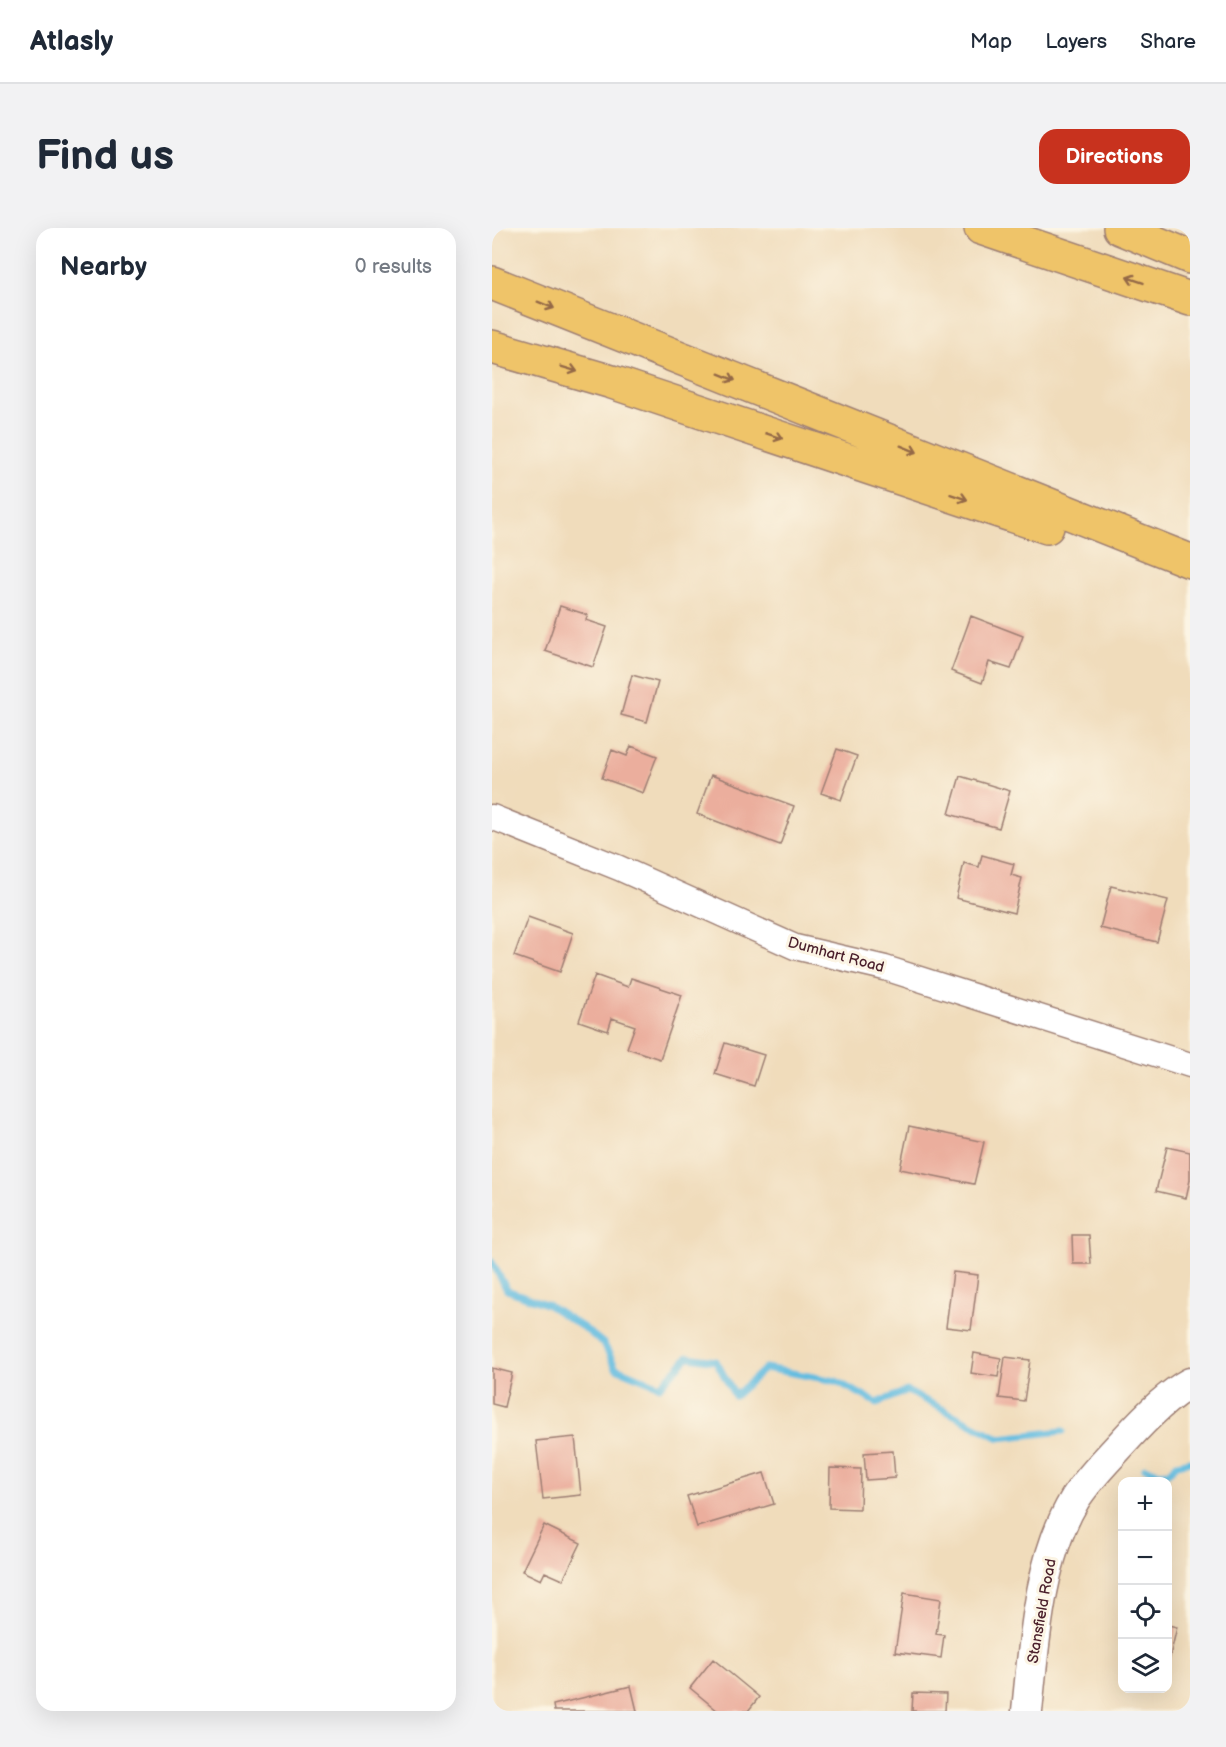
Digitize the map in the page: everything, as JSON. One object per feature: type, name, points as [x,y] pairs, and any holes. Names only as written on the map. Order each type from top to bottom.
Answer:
[{"type":"highway","points":[[981,228],[1190,299]]},
{"type":"highway","points":[[1120,228],[1190,257]]},
{"type":"highway","points":[[492,283],[1190,561]]},
{"type":"highway","points":[[492,347],[612,382],[1190,574]]},
{"type":"street","name":"Dumhart Road","points":[[492,817],[619,868],[795,947],[885,968],[1190,1065]]},
{"type":"street","name":"Stansfield Road","points":[[1027,1711],[1037,1619],[1053,1551],[1074,1500],[1135,1429],[1190,1383]]},
{"type":"building","points":[[560,606],[588,615],[586,620],[607,627],[593,667],[545,651]]},
{"type":"building","points":[[971,616],[1023,636],[1011,669],[989,662],[982,683],[951,671]]},
{"type":"building","points":[[632,675],[658,682],[647,722],[621,715]]},
{"type":"building","points":[[631,746],[657,756],[643,793],[602,778],[612,750],[627,756]]},
{"type":"building","points":[[837,749],[857,756],[841,800],[821,793]]},
{"type":"building","points":[[711,775],[794,806],[780,845],[697,814]]},
{"type":"building","points":[[960,776],[1010,791],[999,828],[949,814]]},
{"type":"building","points":[[982,855],[1014,864],[1011,875],[1022,878],[1014,913],[956,898],[964,863],[979,867]]},
{"type":"building","points":[[1111,886],[1168,900],[1157,942],[1100,928]]},
{"type":"building","points":[[528,917],[573,933],[560,972],[514,956]]},
{"type":"building","points":[[595,975],[628,987],[631,978],[682,995],[660,1059],[627,1048],[635,1026],[612,1018],[608,1031],[579,1021]]},
{"type":"building","points":[[725,1043],[764,1055],[754,1086],[715,1074]]},
{"type":"building","points":[[909,1126],[984,1142],[974,1184],[900,1169]]},
{"type":"building","points":[[1167,1147],[1190,1152],[1190,1180],[1186,1198],[1156,1191]]},
{"type":"building","points":[[1072,1235],[1089,1235],[1091,1264],[1073,1264]]},
{"type":"building","points":[[953,1272],[978,1275],[971,1330],[946,1327]]},
{"type":"building","points":[[974,1353],[1001,1358],[998,1377],[971,1373]]},
{"type":"building","points":[[1005,1357],[1030,1360],[1024,1401],[999,1398]]},
{"type":"building","points":[[492,1368],[512,1373],[504,1407],[492,1404]]},
{"type":"building","points":[[575,1437],[581,1495],[543,1499],[536,1441]]},
{"type":"building","points":[[893,1451],[895,1478],[866,1480],[864,1453]]},
{"type":"building","points":[[830,1468],[861,1469],[860,1509],[829,1508]]},
{"type":"building","points":[[764,1473],[774,1504],[697,1527],[687,1496]]},
{"type":"building","points":[[544,1525],[581,1543],[563,1580],[545,1572],[541,1580],[522,1571]]},
{"type":"building","points":[[904,1593],[941,1599],[936,1634],[944,1635],[941,1658],[895,1652]]},
{"type":"building","points":[[1172,1626],[1177,1627],[1172,1648]]},
{"type":"building","points":[[713,1659],[759,1697],[748,1711],[718,1711],[690,1688]]},
{"type":"building","points":[[631,1686],[637,1711],[554,1711],[553,1705]]},
{"type":"building","points":[[913,1693],[946,1694],[945,1711],[912,1711]]},
{"type":"waterway","points":[[492,1262],[507,1290],[548,1305],[604,1344],[616,1368],[660,1386],[688,1357],[716,1361],[735,1396],[765,1368],[836,1381],[877,1403],[907,1391],[999,1438],[1063,1431]]},
{"type":"waterway","points":[[1145,1468],[1158,1473],[1169,1472],[1177,1464],[1190,1461]]}]
